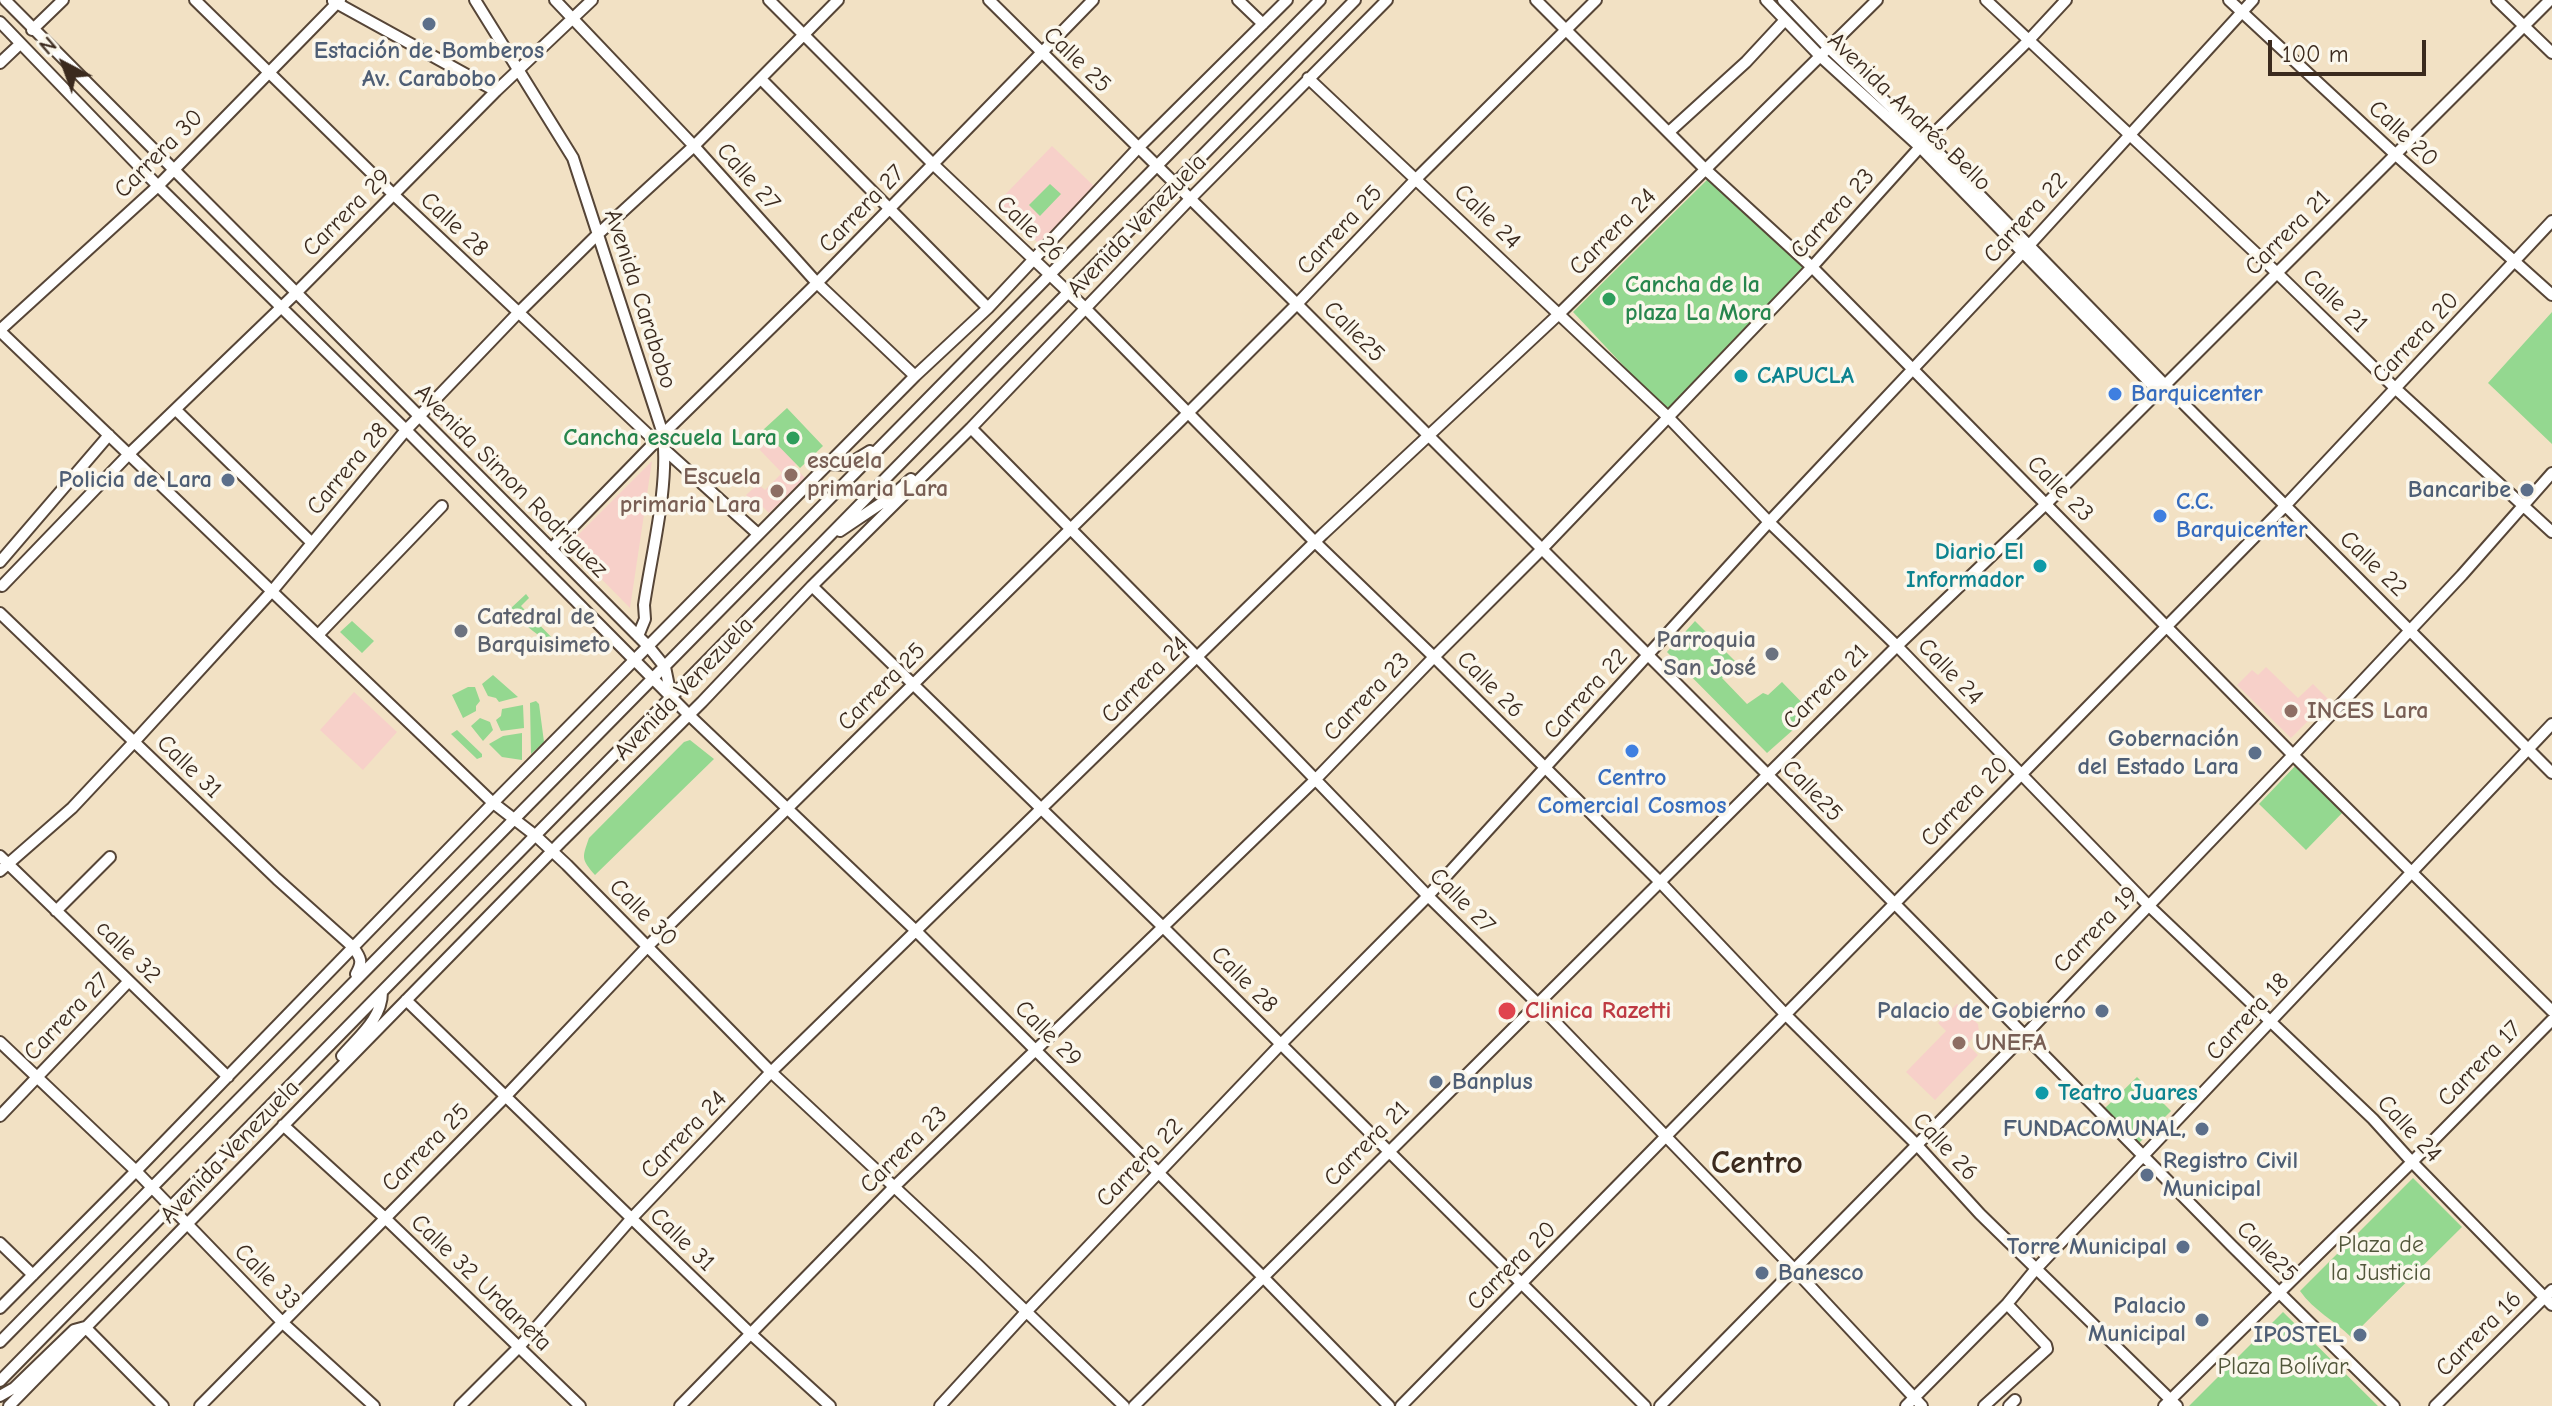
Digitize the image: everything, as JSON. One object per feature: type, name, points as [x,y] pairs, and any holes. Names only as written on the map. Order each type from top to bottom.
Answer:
[{"type":"street","name":"Avenida Simon Rodriguez","points":[[5,0],[648,646],[665,667],[672,698]]},
{"type":"street","points":[[32,30],[63,0]]},
{"type":"street","name":"Calle 28","points":[[195,0],[518,313],[659,438]]},
{"type":"street","name":"Avenida Carabobo","points":[[475,0],[573,158],[665,450],[660,506],[644,605],[645,619],[638,636]]},
{"type":"street","name":"Calle 27","points":[[555,0],[694,146],[817,283],[915,376]]},
{"type":"street","name":"Carrera 29","points":[[2,586],[130,453],[592,0]]},
{"type":"street","name":"Calle 26","points":[[769,0],[934,165],[1085,308],[1315,542],[1659,881],[2035,1270],[2170,1404]]},
{"type":"street","name":"Carrera 28","points":[[3,864],[72,808],[134,742],[273,590],[406,430],[518,313],[694,146],[838,0]]},
{"type":"street","name":"Calle 25","points":[[989,0],[1175,184]]},
{"type":"street","name":"Carrera 27","points":[[551,549],[934,165],[1093,0]]},
{"type":"street","points":[[1238,0],[1263,24]]},
{"type":"street","points":[[0,1308],[663,630],[915,376],[988,308],[1139,147],[1287,0]]},
{"type":"street","name":"Avenida Venezuela","points":[[0,1342],[1320,0]]},
{"type":"street","name":"Avenida Venezuela","points":[[0,1381],[1355,0]]},
{"type":"street","points":[[1353,34],[1379,0]]},
{"type":"street","name":"Avenida Venezuela","points":[[9,1406],[812,586],[971,428],[1085,308],[1194,202],[1308,78],[1387,0]]},
{"type":"street","name":"Calle 23","points":[[1536,0],[1705,169],[1812,267],[2293,755],[2552,1011]]},
{"type":"street","name":"Carrera 25","points":[[200,1406],[284,1324],[648,946],[1072,529],[1596,0]]},
{"type":"street","name":"Avenida Andrés Bello","points":[[1766,0],[1924,144],[2161,388]]},
{"type":"street","name":"Avenida Andrés Bello","points":[[1783,0],[1824,51]]},
{"type":"street","points":[[1792,10],[1803,0]]},
{"type":"street","name":"Carrera 24","points":[[460,1406],[519,1347],[631,1219],[771,1072],[1427,434],[1559,314],[1877,0]]},
{"type":"street","name":"Calle 21","points":[[1986,0],[2396,389],[2552,532]]},
{"type":"street","name":"Carrera 23","points":[[680,1406],[895,1186],[1315,780],[1669,418],[1924,144],[2066,0]]},
{"type":"street","name":"Calle 20","points":[[2229,0],[2552,295]]},
{"type":"street","name":"Carrera 22","points":[[940,1406],[1280,1045],[1428,896],[1769,522],[2253,0]]},
{"type":"street","points":[[2497,0],[2552,53]]},
{"type":"street","name":"Carrera 21","points":[[1134,1406],[1659,881],[2047,503],[2550,0]]},
{"type":"street","points":[[336,1],[496,91]]},
{"type":"street","name":"Carrera 30","points":[[0,331],[158,186],[336,1]]},
{"type":"street","points":[[1669,132],[1746,62],[1785,20]]},
{"type":"street","name":"Avenida Simon Rodriguez","points":[[0,22],[158,186],[282,306],[672,698]]},
{"type":"street","points":[[0,63],[20,44]]},
{"type":"street","name":"Calle 24","points":[[1308,78],[1669,418],[1769,522],[1897,646],[2148,905],[2373,1119],[2549,1298]]},
{"type":"street","points":[[761,79],[988,308]]},
{"type":"street","name":"Calle25","points":[[1175,184],[1767,774],[2394,1406]]},
{"type":"street","name":"Carrera 20","points":[[1401,1406],[2285,506],[2552,221]]},
{"type":"street","name":"Calle 30","points":[[0,331],[513,820],[552,851],[771,1072],[895,1186],[1124,1406]]},
{"type":"street","points":[[828,464],[847,465],[872,450],[923,398],[942,384]]},
{"type":"street","name":"Calle 22","points":[[2161,388],[2411,629],[2552,773]]},
{"type":"street","points":[[176,410],[312,543]]},
{"type":"street","name":"Calle 27","points":[[971,428],[1428,896],[1537,1003],[1794,1269],[1914,1403]]},
{"type":"street","points":[[0,562],[109,435]]},
{"type":"street","points":[[831,535],[892,496],[940,449],[954,445]]},
{"type":"street","points":[[665,450],[758,534]]},
{"type":"street","name":"Carrera 19","points":[[1660,1406],[2024,1036],[2293,755],[2462,575],[2552,473]]},
{"type":"street","points":[[319,634],[442,506]]},
{"type":"street","name":"Calle 28","points":[[812,586],[1163,927],[1645,1406]]},
{"type":"street","name":"Calle 31","points":[[0,613],[277,879],[353,947]]},
{"type":"street","points":[[645,619],[663,630]]},
{"type":"street","name":"Calle 29","points":[[672,698],[915,930],[1389,1406]]},
{"type":"street","name":"Carrera 18","points":[[1914,1403],[2035,1270],[2552,724]]},
{"type":"street","points":[[56,911],[110,857]]},
{"type":"street","name":"calle 32","points":[[3,864],[228,1077]]},
{"type":"street","points":[[282,1056],[357,973],[362,959],[353,947]]},
{"type":"street","name":"Carrera 27","points":[[0,1116],[129,981]]},
{"type":"street","points":[[317,1090],[328,1072],[371,1024],[380,1009],[382,992]]},
{"type":"street","name":"Calle 31","points":[[406,1000],[751,1334],[830,1406]]},
{"type":"street","name":"Carrera 17","points":[[2170,1404],[2552,1020]]},
{"type":"street","name":"Calle 33","points":[[0,1042],[136,1171],[284,1324],[374,1406]]},
{"type":"street","name":"Calle 32 Urdaneta","points":[[283,1125],[385,1218],[580,1406]]},
{"type":"street","points":[[0,1243],[33,1275]]},
{"type":"street","points":[[0,1336],[47,1294]]},
{"type":"street","name":"Carrera 16","points":[[2435,1406],[2549,1298]]},
{"type":"street","points":[[1992,1404],[2047,1349],[2007,1304]]},
{"type":"street","points":[[0,1396],[14,1388],[74,1330],[85,1327],[163,1406]]},
{"type":"shaded area","points":[[1052,146],[1097,189],[1041,246],[997,203]]},
{"type":"shaded area","name":"escuela primaria Lara","points":[[772,436],[798,462],[794,466],[805,478],[791,498],[788,495],[769,513],[746,495],[758,484],[765,490],[782,473],[759,449]]},
{"type":"shaded area","points":[[652,461],[630,608],[568,545]]},
{"type":"shaded area","name":"INCES Lara","points":[[2266,667],[2298,698],[2313,684],[2329,700],[2291,738],[2237,685],[2252,670],[2258,675]]},
{"type":"shaded area","points":[[354,692],[397,732],[363,770],[320,730]]},
{"type":"shaded area","points":[[1957,1004],[1978,1024],[1979,1032],[1967,1044],[1978,1055],[1935,1100],[1906,1072],[1946,1031],[1938,1023]]},
{"type":"green space","points":[[1712,175],[1809,268],[1668,413],[1573,312]]},
{"type":"green space","points":[[1050,184],[1061,194],[1040,216],[1029,205]]},
{"type":"green space","points":[[2552,312],[2552,444],[2488,383]]},
{"type":"green space","name":"Cancha escuela Lara","points":[[787,408],[823,446],[800,468],[763,430]]},
{"type":"green space","points":[[526,594],[529,598],[521,606],[561,647],[539,635],[510,609]]},
{"type":"green space","points":[[352,621],[374,641],[362,653],[340,632]]},
{"type":"green space","points":[[1695,621],[1737,663],[1722,678],[1747,704],[1763,693],[1768,695],[1782,682],[1812,713],[1767,753],[1667,652]]},
{"type":"green space","points":[[493,675],[518,697],[499,702],[488,696],[482,684]]},
{"type":"green space","points":[[475,687],[480,701],[476,711],[463,718],[452,695]]},
{"type":"green space","points":[[536,701],[544,742],[531,754],[530,703]]},
{"type":"green space","points":[[523,705],[524,728],[501,731],[496,720],[501,716],[502,709]]},
{"type":"green space","points":[[480,718],[490,722],[493,730],[483,741],[471,726]]},
{"type":"green space","points":[[457,730],[482,757],[477,759],[451,734]]},
{"type":"green space","points":[[522,733],[522,760],[502,757],[489,744],[503,736]]},
{"type":"green space","points":[[690,740],[714,759],[595,875],[584,858],[589,838],[684,742]]},
{"type":"green space","points":[[2298,763],[2345,810],[2306,850],[2259,804]]},
{"type":"green space","points":[[2137,1077],[2171,1111],[2138,1144],[2104,1109]]},
{"type":"green space","name":"Plaza de la Justicia","points":[[2413,1178],[2462,1227],[2351,1337],[2300,1291]]},
{"type":"green space","name":"Plaza Bolívar","points":[[2283,1312],[2378,1406],[2189,1406]]},
{"type":"place","name":"Estación de Bomberos Av. Carabobo","points":[[429,24]]},
{"type":"place","name":"Cancha de la plaza La Mora","points":[[1609,299]]},
{"type":"place","name":"CAPUCLA","points":[[1741,376]]},
{"type":"place","name":"Barquicenter","points":[[2115,394]]},
{"type":"place","name":"Cancha escuela Lara","points":[[793,438]]},
{"type":"place","name":"escuela primaria Lara","points":[[791,475]]},
{"type":"place","name":"Policia de Lara","points":[[228,480]]},
{"type":"place","name":"Bancaribe","points":[[2527,490]]},
{"type":"place","name":"Escuela primaria Lara","points":[[777,491]]},
{"type":"place","name":"C.C. Barquicenter","points":[[2160,516]]},
{"type":"place","name":"Diario El Informador","points":[[2040,566]]},
{"type":"place","name":"Catedral de Barquisimeto","points":[[461,631]]},
{"type":"place","name":"Parroquia San José","points":[[1772,654]]},
{"type":"place","name":"INCES Lara","points":[[2291,711]]},
{"type":"place","name":"Centro Comercial Cosmos","points":[[1632,751]]},
{"type":"place","name":"Gobernación del Estado Lara","points":[[2255,753]]},
{"type":"place","name":"Clinica Razetti","points":[[1507,1011]]},
{"type":"place","name":"Palacio de Gobierno","points":[[2102,1011]]},
{"type":"place","name":"UNEFA","points":[[1959,1043]]},
{"type":"place","name":"Banplus","points":[[1436,1082]]},
{"type":"place","name":"Teatro Juares","points":[[2042,1093]]},
{"type":"place","name":"FUNDACOMUNAL,","points":[[2202,1129]]},
{"type":"place","name":"Registro Civil Municipal","points":[[2147,1175]]},
{"type":"place","name":"Torre Municipal","points":[[2183,1247]]},
{"type":"place","name":"Banesco","points":[[1762,1273]]},
{"type":"place","name":"Palacio Municipal","points":[[2202,1320]]},
{"type":"place","name":"IPOSTEL","points":[[2360,1335]]},
{"type":"district","name":"Centro","points":[[1757,1164]]}]
